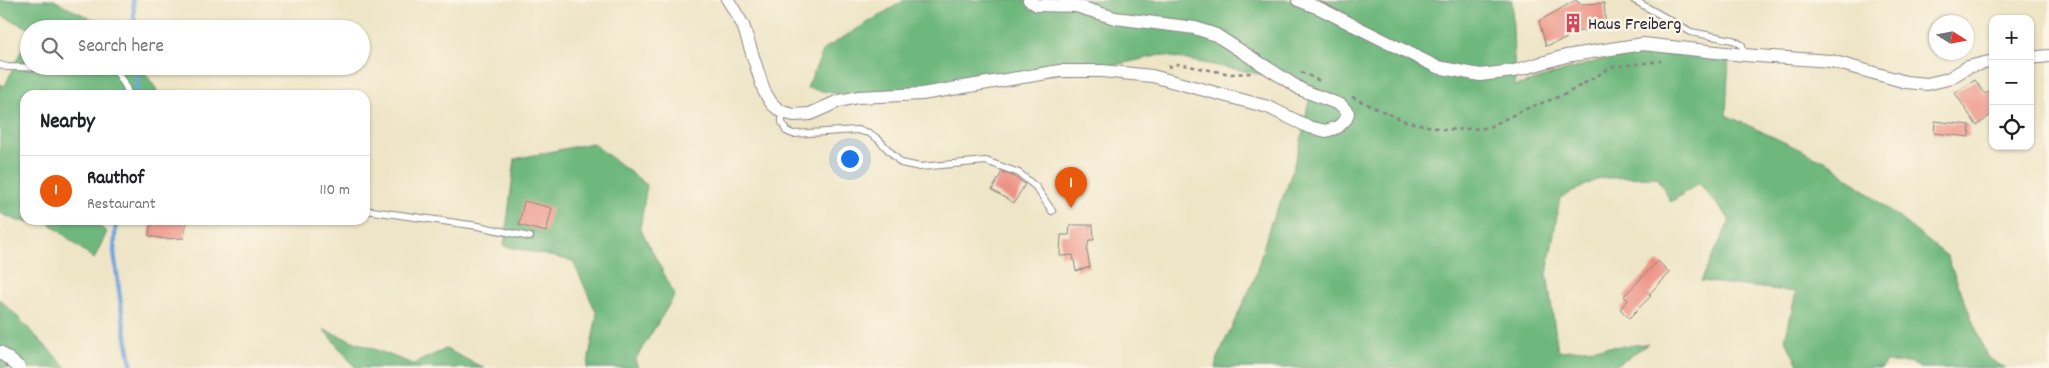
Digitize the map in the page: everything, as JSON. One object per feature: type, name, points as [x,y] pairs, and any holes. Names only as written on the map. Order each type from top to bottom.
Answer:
[{"type":"street","points":[[728,0],[742,25],[764,91],[772,104],[782,112],[794,115],[810,114],[839,101],[858,97],[922,94],[1059,71],[1102,71],[1152,76],[1268,107],[1309,127],[1326,131],[1338,128],[1346,119],[1348,113],[1341,105],[1302,90],[1216,35],[1195,28],[1115,18],[1076,6],[1037,5],[1029,0]]},
{"type":"street","points":[[1298,0],[1321,9],[1437,67],[1480,75],[1514,71],[1566,56],[1643,44],[1744,55],[1831,61],[1906,82],[1927,84],[1948,79],[1968,67],[1989,62]]},
{"type":"street","points":[[2034,58],[2049,56]]},
{"type":"street","points":[[0,352],[20,368]]},
{"type":"lane","points":[[1634,0],[1691,32],[1733,40],[1742,45],[1744,55]]},
{"type":"lane","points":[[0,65],[20,67]]},
{"type":"lane","points":[[119,75],[127,90]]},
{"type":"lane","points":[[782,112],[782,122],[786,132],[793,134],[857,130],[869,133],[878,139],[901,163],[920,167],[986,161],[1000,165],[1019,173],[1036,187],[1052,211]]},
{"type":"lane","points":[[370,211],[478,226],[530,238]]},
{"type":"path","points":[[1349,96],[1404,120],[1446,130],[1488,128],[1523,110],[1566,94],[1612,67],[1665,60]]},
{"type":"path","points":[[1152,76],[1162,68],[1178,64],[1231,74],[1272,72]]},
{"type":"path","points":[[1296,71],[1326,85]]},
{"type":"green space","points":[[0,0],[54,0],[95,20],[20,20],[20,24],[0,15]]},
{"type":"green space","points":[[905,0],[1512,0],[1515,86],[1624,53],[1729,56],[1726,115],[1831,164],[1947,256],[1987,357],[2005,368],[1920,368],[1910,362],[1885,362],[1882,368],[1800,368],[1785,340],[1796,292],[1701,281],[1730,220],[1699,183],[1671,202],[1657,177],[1600,178],[1560,198],[1547,274],[1558,351],[1648,344],[1612,368],[1215,368],[1217,358],[1254,280],[1271,222],[1286,190],[1300,145],[1312,84],[1161,55],[1087,71],[843,95],[807,88],[824,49]]},
{"type":"green space","points":[[20,53],[20,75],[146,75],[157,90],[20,90],[20,221],[0,213],[0,84],[5,86]]},
{"type":"green space","points":[[592,143],[647,185],[640,228],[675,295],[635,360],[638,368],[587,368],[597,314],[573,261],[504,246],[515,159]]},
{"type":"green space","points":[[52,225],[98,225],[107,232],[94,259]]},
{"type":"green space","points":[[0,299],[67,368],[0,368]]},
{"type":"green space","points":[[324,330],[413,364],[446,349],[484,368],[356,368]]},
{"type":"building","name":"Haus Freiberg","points":[[1576,0],[1580,4],[1604,3],[1606,28],[1566,33],[1566,39],[1546,46],[1539,21]]},
{"type":"building","points":[[1975,80],[1985,94],[1989,91],[1989,116],[1977,126],[1955,93]]},
{"type":"building","points":[[1935,121],[1970,125],[1969,137],[1934,133]]},
{"type":"building","points":[[1002,172],[1013,176],[1025,184],[1014,203],[992,190]]},
{"type":"building","points":[[524,201],[552,208],[546,232],[519,225]]},
{"type":"building","points":[[150,225],[186,225],[184,238],[165,239],[149,236]]},
{"type":"building","points":[[1070,225],[1093,225],[1094,240],[1089,240],[1087,251],[1090,267],[1076,271],[1073,255],[1060,256],[1061,235],[1069,235]]},
{"type":"building","points":[[1658,261],[1670,273],[1629,318],[1620,309],[1628,300],[1624,296]]},
{"type":"waterway","points":[[133,0],[134,20]]},
{"type":"waterway","points":[[137,75],[137,90]]},
{"type":"waterway","points":[[116,225],[114,252],[123,320],[132,368]]},
{"type":"place","name":"Haus Freiberg","points":[[1573,23]]},
{"type":"place","name":"Rauthof","points":[[1071,208]]}]
